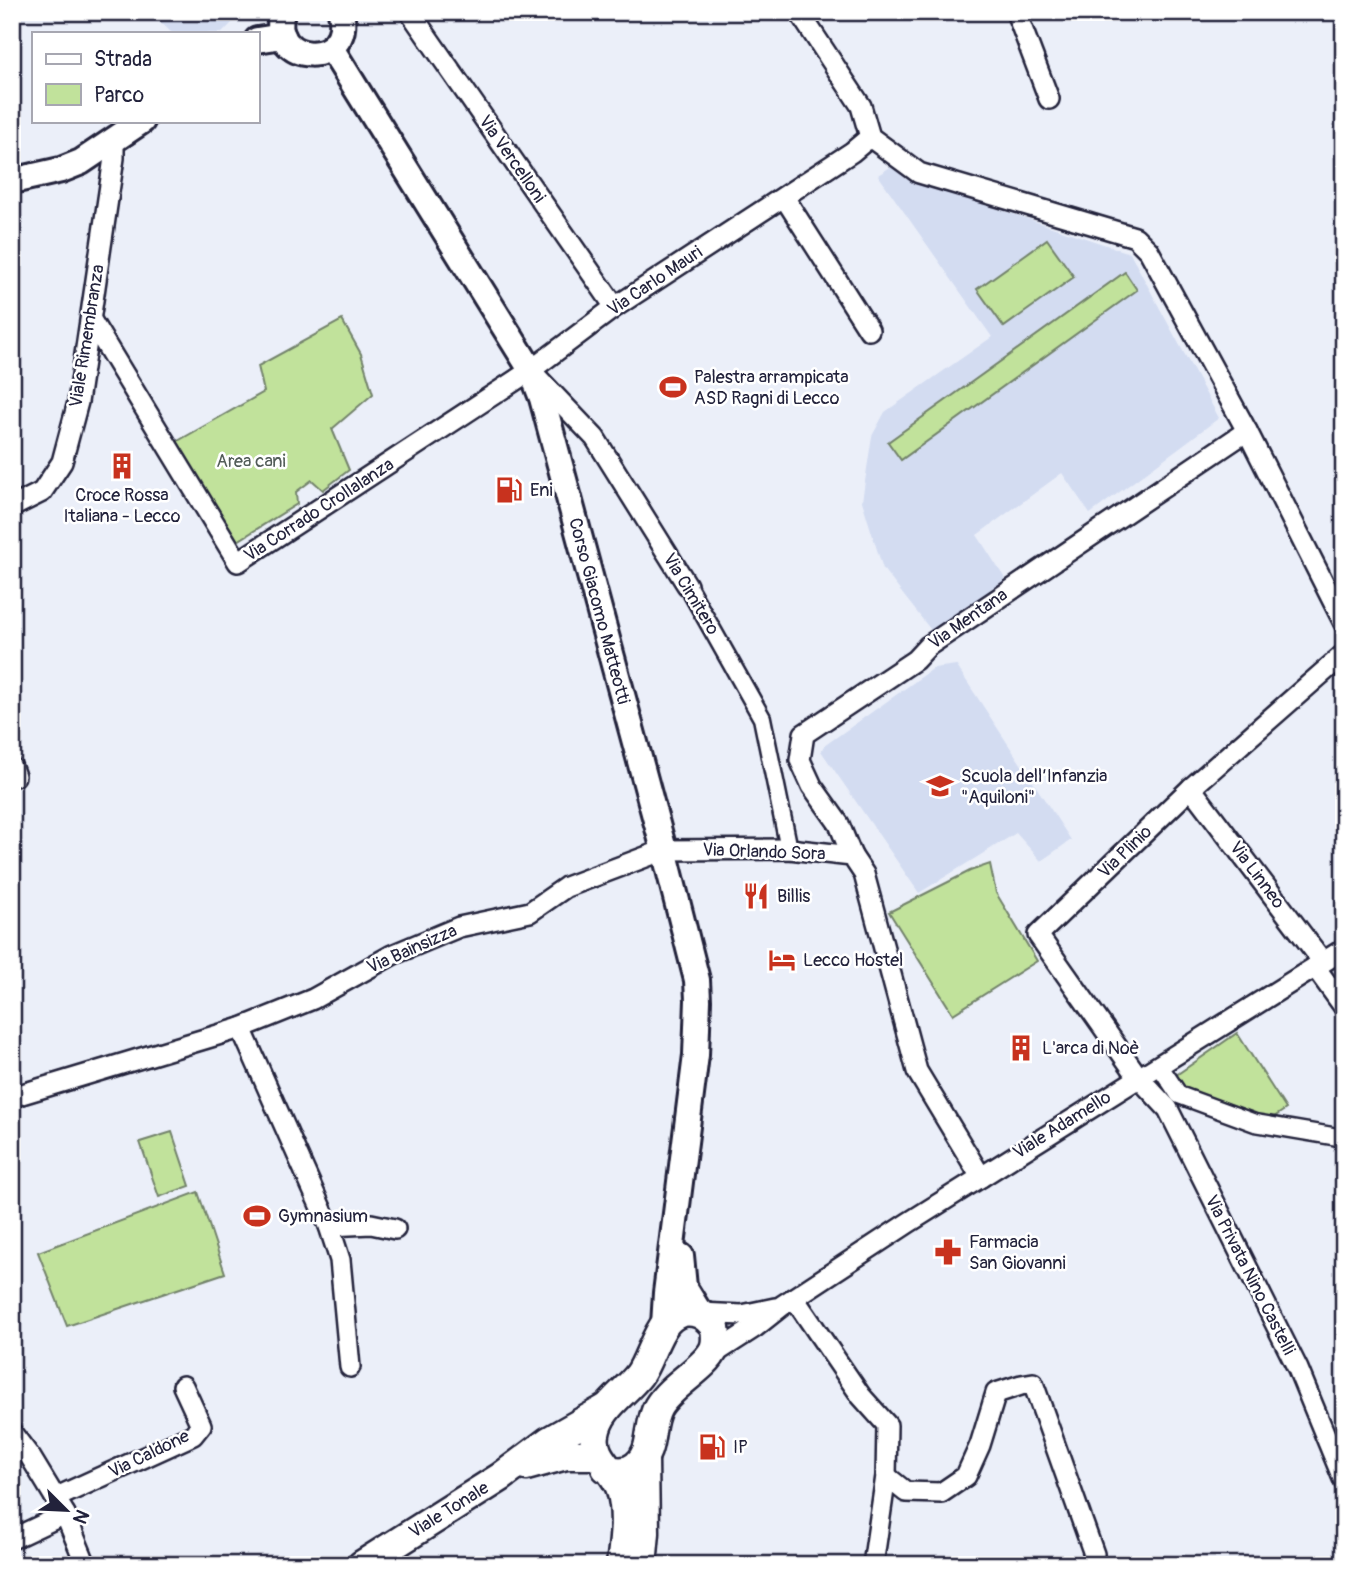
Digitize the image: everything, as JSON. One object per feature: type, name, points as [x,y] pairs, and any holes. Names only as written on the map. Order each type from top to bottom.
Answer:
[{"type":"main road","points":[[621,1565],[624,1506],[617,1479],[602,1462],[594,1446],[599,1419],[642,1371],[664,1325],[678,1312],[700,1313],[715,1327],[715,1349],[659,1406],[652,1422],[649,1446],[644,1458],[645,1533],[642,1565]]},
{"type":"main road","name":"Viale Tonale","points":[[362,1565],[501,1477],[549,1441],[607,1408]]},
{"type":"main road","name":"Viale Tonale","points":[[501,1477],[547,1459],[566,1455],[602,1462],[617,1472],[628,1471],[644,1458]]},
{"type":"street","points":[[259,39],[282,24],[295,50],[314,54],[331,48],[342,32],[341,12]]},
{"type":"street","name":"Via Vercelloni","points":[[410,12],[615,307]]},
{"type":"street","points":[[799,12],[861,106],[870,137],[919,173],[1135,237],[1149,251],[1247,431],[1344,623]]},
{"type":"street","points":[[1016,12],[1049,99]]},
{"type":"street","name":"Corso Giacomo Matteotti","points":[[331,48],[531,370],[542,398],[664,850],[692,958],[698,1000],[696,1055],[664,1325]]},
{"type":"street","points":[[12,181],[70,167],[141,122]]},
{"type":"street","name":"Via Carlo Mauri","points":[[531,370],[615,307],[852,152],[870,137]]},
{"type":"street","name":"Viale Rimembranza","points":[[12,507],[42,492],[62,462],[78,402],[114,158],[114,141]]},
{"type":"street","points":[[784,197],[869,330]]},
{"type":"street","name":"Via Corrado Crollalanza","points":[[91,320],[238,562],[531,370]]},
{"type":"street","name":"Via Cimitero","points":[[531,370],[595,438],[687,585],[762,718],[789,849]]},
{"type":"street","name":"Via Mentana","points":[[852,856],[839,824],[812,786],[800,760],[804,734],[915,660],[928,646],[1247,431]]},
{"type":"street","name":"Via Plinio","points":[[1139,1078],[1038,935],[1191,788],[1344,654]]},
{"type":"street","name":"Via Linneo","points":[[1191,788],[1319,965],[1344,1007]]},
{"type":"street","name":"Via Orlando Sora","points":[[664,850],[789,849],[852,856],[864,874],[917,1071],[981,1177]]},
{"type":"street","name":"Via Bainsizza","points":[[12,1097],[241,1028],[313,999],[392,955],[459,927],[530,912],[566,887],[664,850]]},
{"type":"street","name":"Viale Adamello","points":[[707,1359],[754,1328],[788,1301],[1344,949]]},
{"type":"street","points":[[241,1028],[329,1226],[340,1260],[350,1367]]},
{"type":"street","points":[[1159,1065],[1179,1095],[1255,1123],[1344,1138]]},
{"type":"street","name":"Via Privata Nino Castelli","points":[[1139,1078],[1168,1110],[1298,1369],[1344,1481]]},
{"type":"street","points":[[329,1226],[371,1224],[395,1229]]},
{"type":"street","name":"Corso Giacomo Matteotti","points":[[675,1228],[681,1249],[684,1287],[700,1313]]},
{"type":"street","points":[[788,1301],[861,1396],[887,1425],[886,1476],[873,1565]]},
{"type":"street","name":"Viale Adamello","points":[[700,1313],[758,1313],[788,1301]]},
{"type":"street","points":[[886,1476],[906,1492],[941,1493],[966,1476],[980,1445],[996,1393],[1032,1383],[1094,1554]]},
{"type":"street","name":"Via Caldone","points":[[60,1506],[193,1435],[201,1426],[183,1386]]},
{"type":"street","points":[[12,1433],[60,1506],[86,1565]]},
{"type":"street","points":[[12,1539],[60,1506]]},
{"type":"shaded area","points":[[150,12],[243,12],[223,32],[171,32]]},
{"type":"shaded area","points":[[895,164],[905,178],[1130,253],[1219,418],[1090,514],[1062,473],[977,535],[1006,580],[934,634],[883,569],[862,501],[872,436],[885,412],[992,337],[878,175]]},
{"type":"shaded area","name":"Scuola dell’Infanzia \"Aquiloni\"","points":[[956,665],[1071,840],[1041,861],[1016,833],[919,893],[821,751],[824,746],[934,668]]},
{"type":"green space","points":[[1047,239],[1074,277],[1004,327],[977,289]]},
{"type":"green space","points":[[1125,272],[1137,290],[901,460],[888,442]]},
{"type":"green space","name":"Area cani","points":[[342,320],[361,354],[373,394],[332,429],[349,470],[323,490],[312,480],[296,492],[297,504],[236,542],[176,442],[264,392],[258,366]]},
{"type":"green space","points":[[990,864],[996,893],[1037,961],[953,1014],[889,912],[970,871]]},
{"type":"green space","points":[[1237,1033],[1286,1109],[1274,1117],[1255,1116],[1180,1090],[1172,1078]]},
{"type":"green space","points":[[172,1132],[190,1186],[159,1197],[140,1142]]},
{"type":"green space","points":[[198,1192],[225,1273],[67,1326],[38,1252]]},
{"type":"place","name":"Palestra arrampicata ASD Ragni di Lecco","points":[[673,387]]},
{"type":"place","name":"Croce Rossa Italiana - Lecco","points":[[122,466]]},
{"type":"place","name":"Eni","points":[[509,490]]},
{"type":"place","name":"Scuola dell’Infanzia \"Aquiloni\"","points":[[940,786]]},
{"type":"place","name":"Billis","points":[[756,896]]},
{"type":"place","name":"Lecco Hostel","points":[[782,960]]},
{"type":"place","name":"L'arca di Noè","points":[[1021,1048]]},
{"type":"place","name":"Gymnasium","points":[[257,1216]]},
{"type":"place","name":"Farmacia San Giovanni","points":[[948,1252]]},
{"type":"place","name":"IP","points":[[712,1447]]}]
